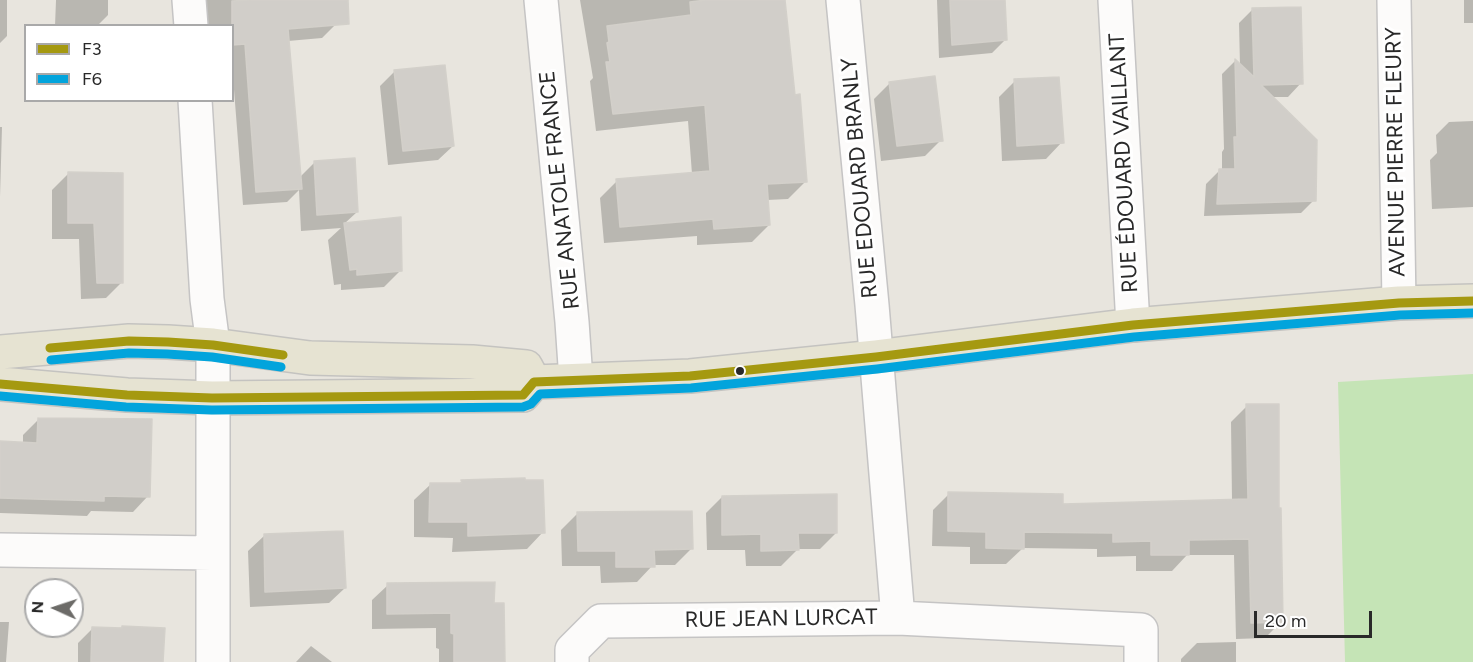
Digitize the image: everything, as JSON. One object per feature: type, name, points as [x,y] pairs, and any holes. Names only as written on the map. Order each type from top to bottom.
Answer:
[{"type":"main road","points":[[0,384],[127,395],[212,398],[523,395],[534,382],[690,376],[876,357],[1133,325],[1399,303],[1473,301]]},
{"type":"main road","points":[[0,352],[129,341],[213,345],[310,358],[472,362],[526,367],[534,382]]},
{"type":"street","points":[[189,0],[191,24]]},
{"type":"street","name":"RUE ANATOLE FRANCE","points":[[541,0],[576,380]]},
{"type":"street","name":"RUE EDOUARD BRANLY","points":[[843,0],[876,357]]},
{"type":"street","name":"RUE ÉDOUARD VAILLANT","points":[[1115,0],[1133,325]]},
{"type":"street","name":"AVENUE PIERRE FLEURY","points":[[1394,0],[1399,303]]},
{"type":"street","points":[[195,102],[207,298],[213,345],[213,662]]},
{"type":"street","name":"RUE JEAN LURCAT","points":[[572,662],[572,650],[601,621],[898,618],[876,357]]},
{"type":"street","points":[[0,550],[212,553]]},
{"type":"street","points":[[898,618],[1141,630],[1141,662]]},
{"type":"green space","points":[[1473,374],[1473,662],[1345,662],[1338,382]]},
{"type":"building","points":[[348,0],[349,24],[288,29],[302,189],[256,192],[245,44],[234,45],[232,1]]},
{"type":"building","points":[[785,0],[795,95],[800,94],[807,182],[767,184],[770,225],[714,229],[713,219],[620,227],[616,179],[710,171],[705,105],[613,114],[606,62],[610,62],[607,26],[691,15],[690,2]]},
{"type":"building","points":[[950,0],[1005,0],[1007,40],[952,45]]},
{"type":"building","points":[[1301,7],[1303,84],[1261,85],[1317,140],[1316,201],[1217,204],[1219,169],[1235,169],[1234,137],[1237,137],[1235,59],[1254,77],[1252,8]]},
{"type":"building","points":[[445,65],[454,146],[403,151],[394,70]]},
{"type":"building","points":[[935,76],[943,141],[897,146],[889,82]]},
{"type":"building","points":[[1059,77],[1064,143],[1017,146],[1014,79]]},
{"type":"building","points":[[355,158],[358,212],[317,215],[314,161]]},
{"type":"building","points":[[68,172],[123,173],[123,283],[97,283],[94,223],[68,223]]},
{"type":"building","points":[[401,217],[402,271],[357,275],[357,269],[350,270],[344,223]]},
{"type":"building","points":[[1246,404],[1279,404],[1279,508],[1281,508],[1283,622],[1251,623],[1249,539],[1189,540],[1189,555],[1151,555],[1151,541],[1113,542],[1113,533],[1024,532],[1024,549],[986,548],[986,532],[948,531],[948,492],[1063,494],[1063,504],[1248,499]]},
{"type":"building","points":[[38,418],[152,419],[150,497],[104,496],[104,501],[0,498],[0,441],[37,443]]},
{"type":"building","points":[[525,478],[525,480],[543,480],[545,533],[468,536],[468,522],[429,522],[430,483]]},
{"type":"building","points":[[837,494],[837,533],[798,533],[799,550],[761,551],[761,534],[722,535],[722,496]]},
{"type":"building","points":[[692,511],[693,549],[654,550],[655,567],[616,567],[616,551],[578,551],[577,512]]},
{"type":"building","points":[[343,531],[346,588],[265,592],[264,534]]},
{"type":"building","points":[[495,582],[494,603],[504,603],[505,662],[454,662],[451,613],[387,614],[387,583]]},
{"type":"building","points":[[122,626],[165,628],[163,662],[91,662],[92,627],[122,628]]},
{"type":"transit line","name":"F3","points":[[0,384],[127,395],[212,398],[523,395],[534,382],[690,376],[876,357],[1133,325],[1399,303],[1473,301]]},
{"type":"transit line","name":"F6","points":[[0,396],[126,407],[212,410],[523,407],[531,404],[540,394],[691,388],[877,369],[1134,337],[1400,315],[1473,313]]},
{"type":"transit line","name":"F3","points":[[50,348],[129,341],[168,342],[213,345],[283,355]]},
{"type":"transit line","name":"F6","points":[[51,360],[129,353],[167,354],[212,357],[281,367]]}]
